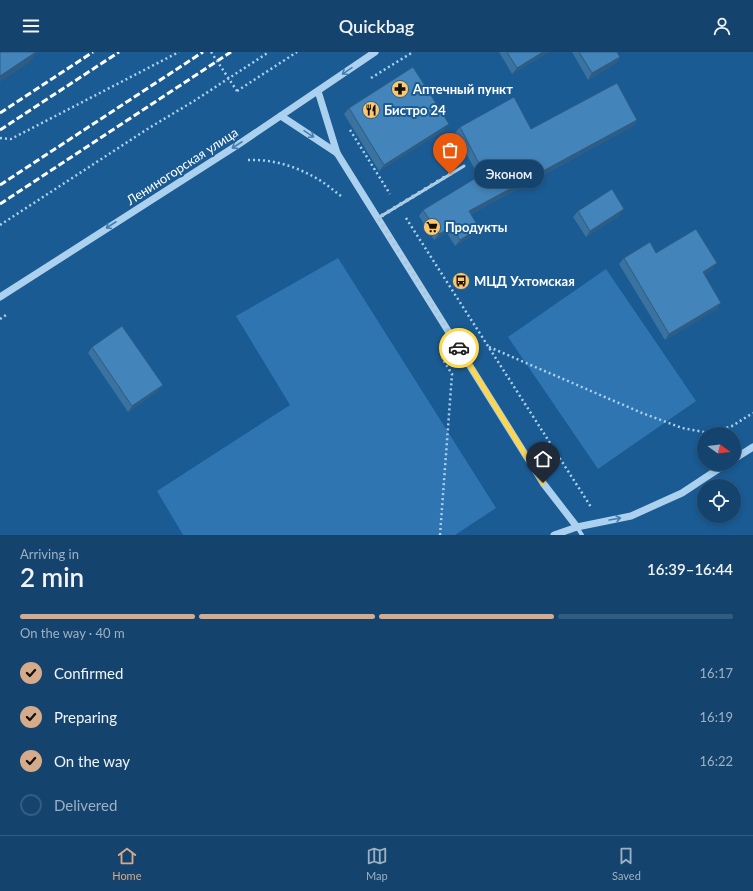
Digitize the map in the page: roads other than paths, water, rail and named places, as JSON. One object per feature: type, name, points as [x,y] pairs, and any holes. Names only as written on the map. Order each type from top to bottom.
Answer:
[{"type":"street","name":"Лениногорская улица","points":[[0,297],[281,116],[375,52]]},
{"type":"street","points":[[318,91],[337,153],[543,483],[582,535]]},
{"type":"street","points":[[281,116],[337,153]]},
{"type":"street","points":[[741,455],[753,447]]},
{"type":"street","points":[[554,535],[577,527],[631,516],[682,493],[715,471]]},
{"type":"lane","points":[[378,218],[464,166]]},
{"type":"railway","points":[[0,113],[93,52]]},
{"type":"railway","points":[[0,130],[119,52]]},
{"type":"railway","points":[[0,185],[203,52]]},
{"type":"railway","points":[[0,204],[231,52]]},
{"type":"place","name":"Аптечный пункт","points":[[400,89]]},
{"type":"place","name":"Бистро 24","points":[[371,110]]},
{"type":"place","name":"Эконом","points":[[450,174]]},
{"type":"place","name":"Продукты","points":[[432,227]]},
{"type":"place","name":"МЦД Ухтомская","points":[[461,281]]}]
